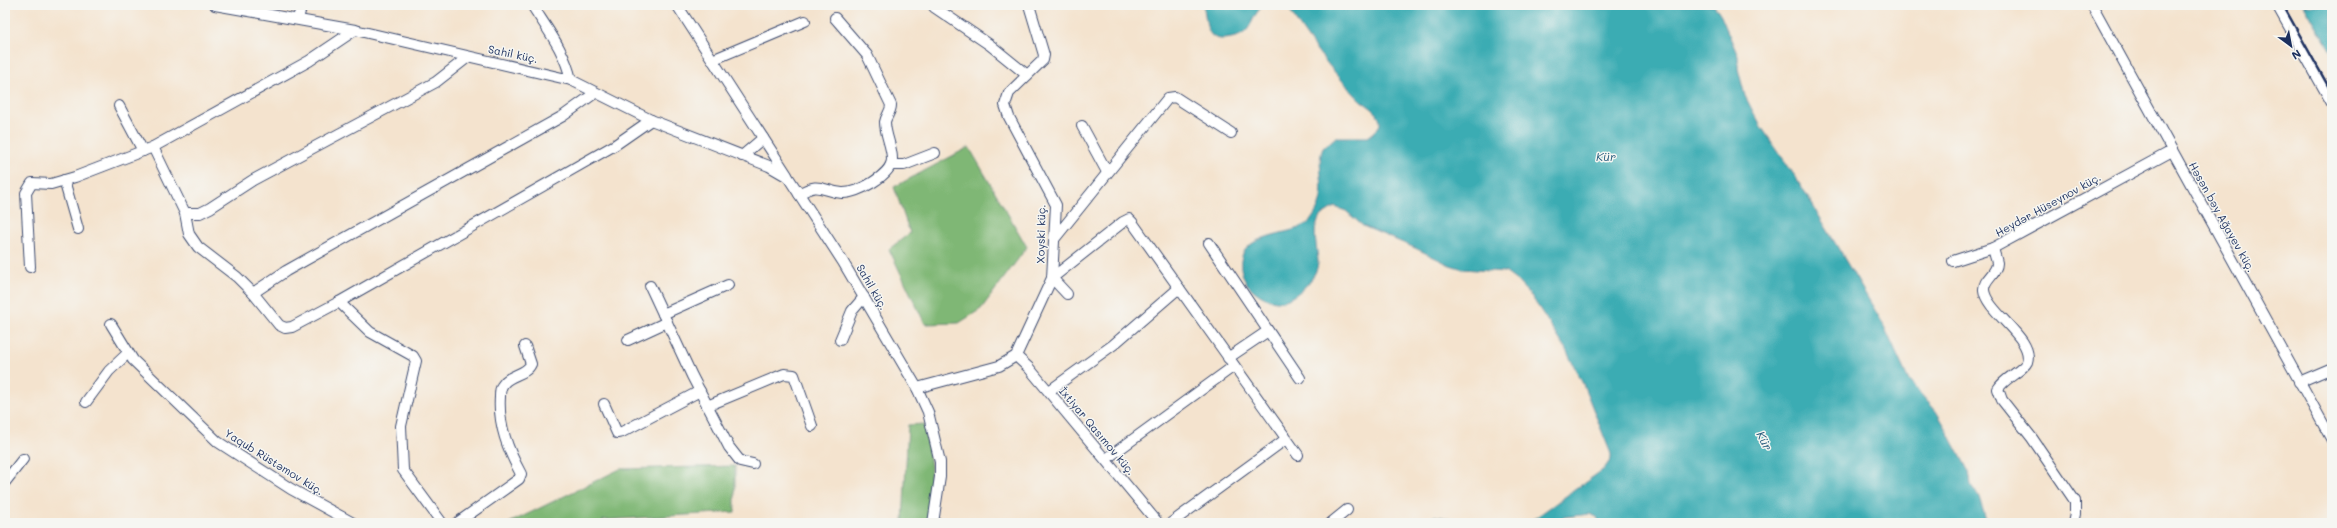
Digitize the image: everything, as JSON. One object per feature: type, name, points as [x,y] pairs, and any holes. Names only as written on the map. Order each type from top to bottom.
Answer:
[{"type":"street","name":"Sahil küç.","points":[[216,5],[298,18],[355,30],[570,80],[651,120],[769,166],[788,177]]},
{"type":"street","points":[[298,18],[302,5]]},
{"type":"street","points":[[532,5],[562,51],[568,64],[570,80]]},
{"type":"street","name":"Sahil küç.","points":[[677,5],[864,297],[928,412],[940,462],[940,478],[933,523]]},
{"type":"street","name":"Xoyski küç.","points":[[1016,356],[1052,278],[1055,238],[1056,205],[1009,117],[1006,105],[1009,93],[1043,60],[1044,55],[1029,5]]},
{"type":"street","name":"Həsən bəy Ağayev küç.","points":[[2092,5],[2332,440]]},
{"type":"street","points":[[2277,5],[2332,103]]},
{"type":"street","points":[[934,7],[990,45],[1027,75]]},
{"type":"street","points":[[835,18],[867,55],[891,106],[891,111],[885,120],[892,159],[891,165]]},
{"type":"street","points":[[712,60],[805,20]]},
{"type":"street","points":[[30,267],[26,193],[32,184],[50,184],[64,180],[153,147],[309,62],[355,30]]},
{"type":"street","points":[[185,213],[200,213],[210,208],[253,180],[436,82],[468,57]]},
{"type":"street","points":[[253,293],[286,271],[563,116],[595,93]]},
{"type":"street","points":[[1055,238],[1168,98],[1175,97],[1181,100],[1231,134]]},
{"type":"street","points":[[119,106],[143,151]]},
{"type":"street","points":[[153,147],[185,213],[189,234],[198,247],[237,277],[253,293],[279,325],[285,328],[292,327],[339,302],[615,145],[651,120]]},
{"type":"street","points":[[1082,126],[1107,172]]},
{"type":"street","points":[[742,156],[762,138]]},
{"type":"street","name":"Heydər Hüseynov küç.","points":[[2072,523],[2075,514],[2075,501],[2032,438],[2002,400],[1998,389],[2002,382],[2025,365],[2028,360],[2026,351],[2018,337],[1991,303],[1984,290],[1986,281],[1992,276],[1997,264],[1993,248],[2172,151]]},
{"type":"street","points":[[799,194],[810,187],[818,186],[842,193],[860,190],[891,165],[904,165],[935,153]]},
{"type":"street","points":[[64,180],[78,229]]},
{"type":"street","points":[[1067,294],[1052,278],[1102,237],[1129,219],[1298,455]]},
{"type":"street","points":[[1209,243],[1300,378]]},
{"type":"street","points":[[1953,261],[1993,248]]},
{"type":"street","points":[[650,286],[707,406],[736,457],[740,461],[753,464]]},
{"type":"street","points":[[628,340],[665,318],[728,286]]},
{"type":"street","points":[[1049,391],[1113,345],[1179,288]]},
{"type":"street","points":[[840,340],[852,311],[864,297]]},
{"type":"street","points":[[339,302],[370,332],[413,356],[416,360],[401,426],[403,470],[442,523]]},
{"type":"street","name":"Yaqub Rüstəmov küç.","points":[[111,324],[128,353],[199,426],[218,442],[291,489],[353,523]]},
{"type":"street","points":[[1106,459],[1231,362],[1268,330]]},
{"type":"street","points":[[458,523],[519,479],[521,474],[500,426],[499,415],[501,389],[504,382],[529,369],[531,364],[525,346]]},
{"type":"street","points":[[86,402],[109,371],[128,353]]},
{"type":"street","points":[[916,388],[1000,366],[1016,356]]},
{"type":"street","name":"İxtiyar Qasımov küç.","points":[[1016,356],[1049,391],[1158,523]]},
{"type":"street","points":[[2300,382],[2332,368]]},
{"type":"street","points":[[707,406],[784,374],[790,373],[794,375],[812,426]]},
{"type":"street","points":[[604,404],[614,429],[617,432],[622,432],[700,391]]},
{"type":"street","points":[[1171,523],[1286,439]]},
{"type":"street","points":[[5,482],[23,459]]},
{"type":"street","points":[[1331,523],[1347,510]]},
{"type":"green space","points":[[969,147],[1027,247],[981,309],[959,323],[925,324],[889,249],[910,233],[894,187]]},
{"type":"green space","points":[[924,424],[931,466],[928,523],[903,523],[908,425]]},
{"type":"green space","points":[[735,466],[735,512],[603,520],[602,523],[509,523],[620,469]]},
{"type":"water","points":[[1203,5],[1265,5],[1254,17],[1244,33],[1240,36],[1222,39],[1211,35],[1208,30]]},
{"type":"water","name":"Kür","points":[[1282,5],[1714,5],[1721,16],[1738,56],[1738,69],[1745,96],[1760,125],[1799,182],[1882,322],[1909,381],[1936,411],[1946,428],[1969,472],[1971,485],[1979,497],[1987,523],[1600,523],[1597,517],[1590,514],[1565,517],[1556,523],[1528,523],[1604,469],[1611,459],[1611,454],[1583,384],[1565,348],[1532,297],[1517,281],[1505,272],[1463,269],[1450,265],[1363,226],[1346,211],[1335,207],[1326,212],[1317,224],[1315,238],[1318,262],[1317,268],[1311,280],[1294,296],[1282,301],[1272,300],[1254,290],[1244,279],[1241,268],[1242,257],[1246,248],[1263,238],[1305,225],[1314,215],[1320,202],[1322,185],[1320,162],[1323,148],[1336,137],[1368,137],[1380,124],[1377,114],[1360,100],[1338,76],[1320,55],[1289,9]]},
{"type":"water","points":[[2304,5],[2332,5],[2332,54]]},
{"type":"water","points":[[1435,516],[1479,523],[1422,523]]},
{"type":"railway","points":[[2283,5],[2332,93]]}]
